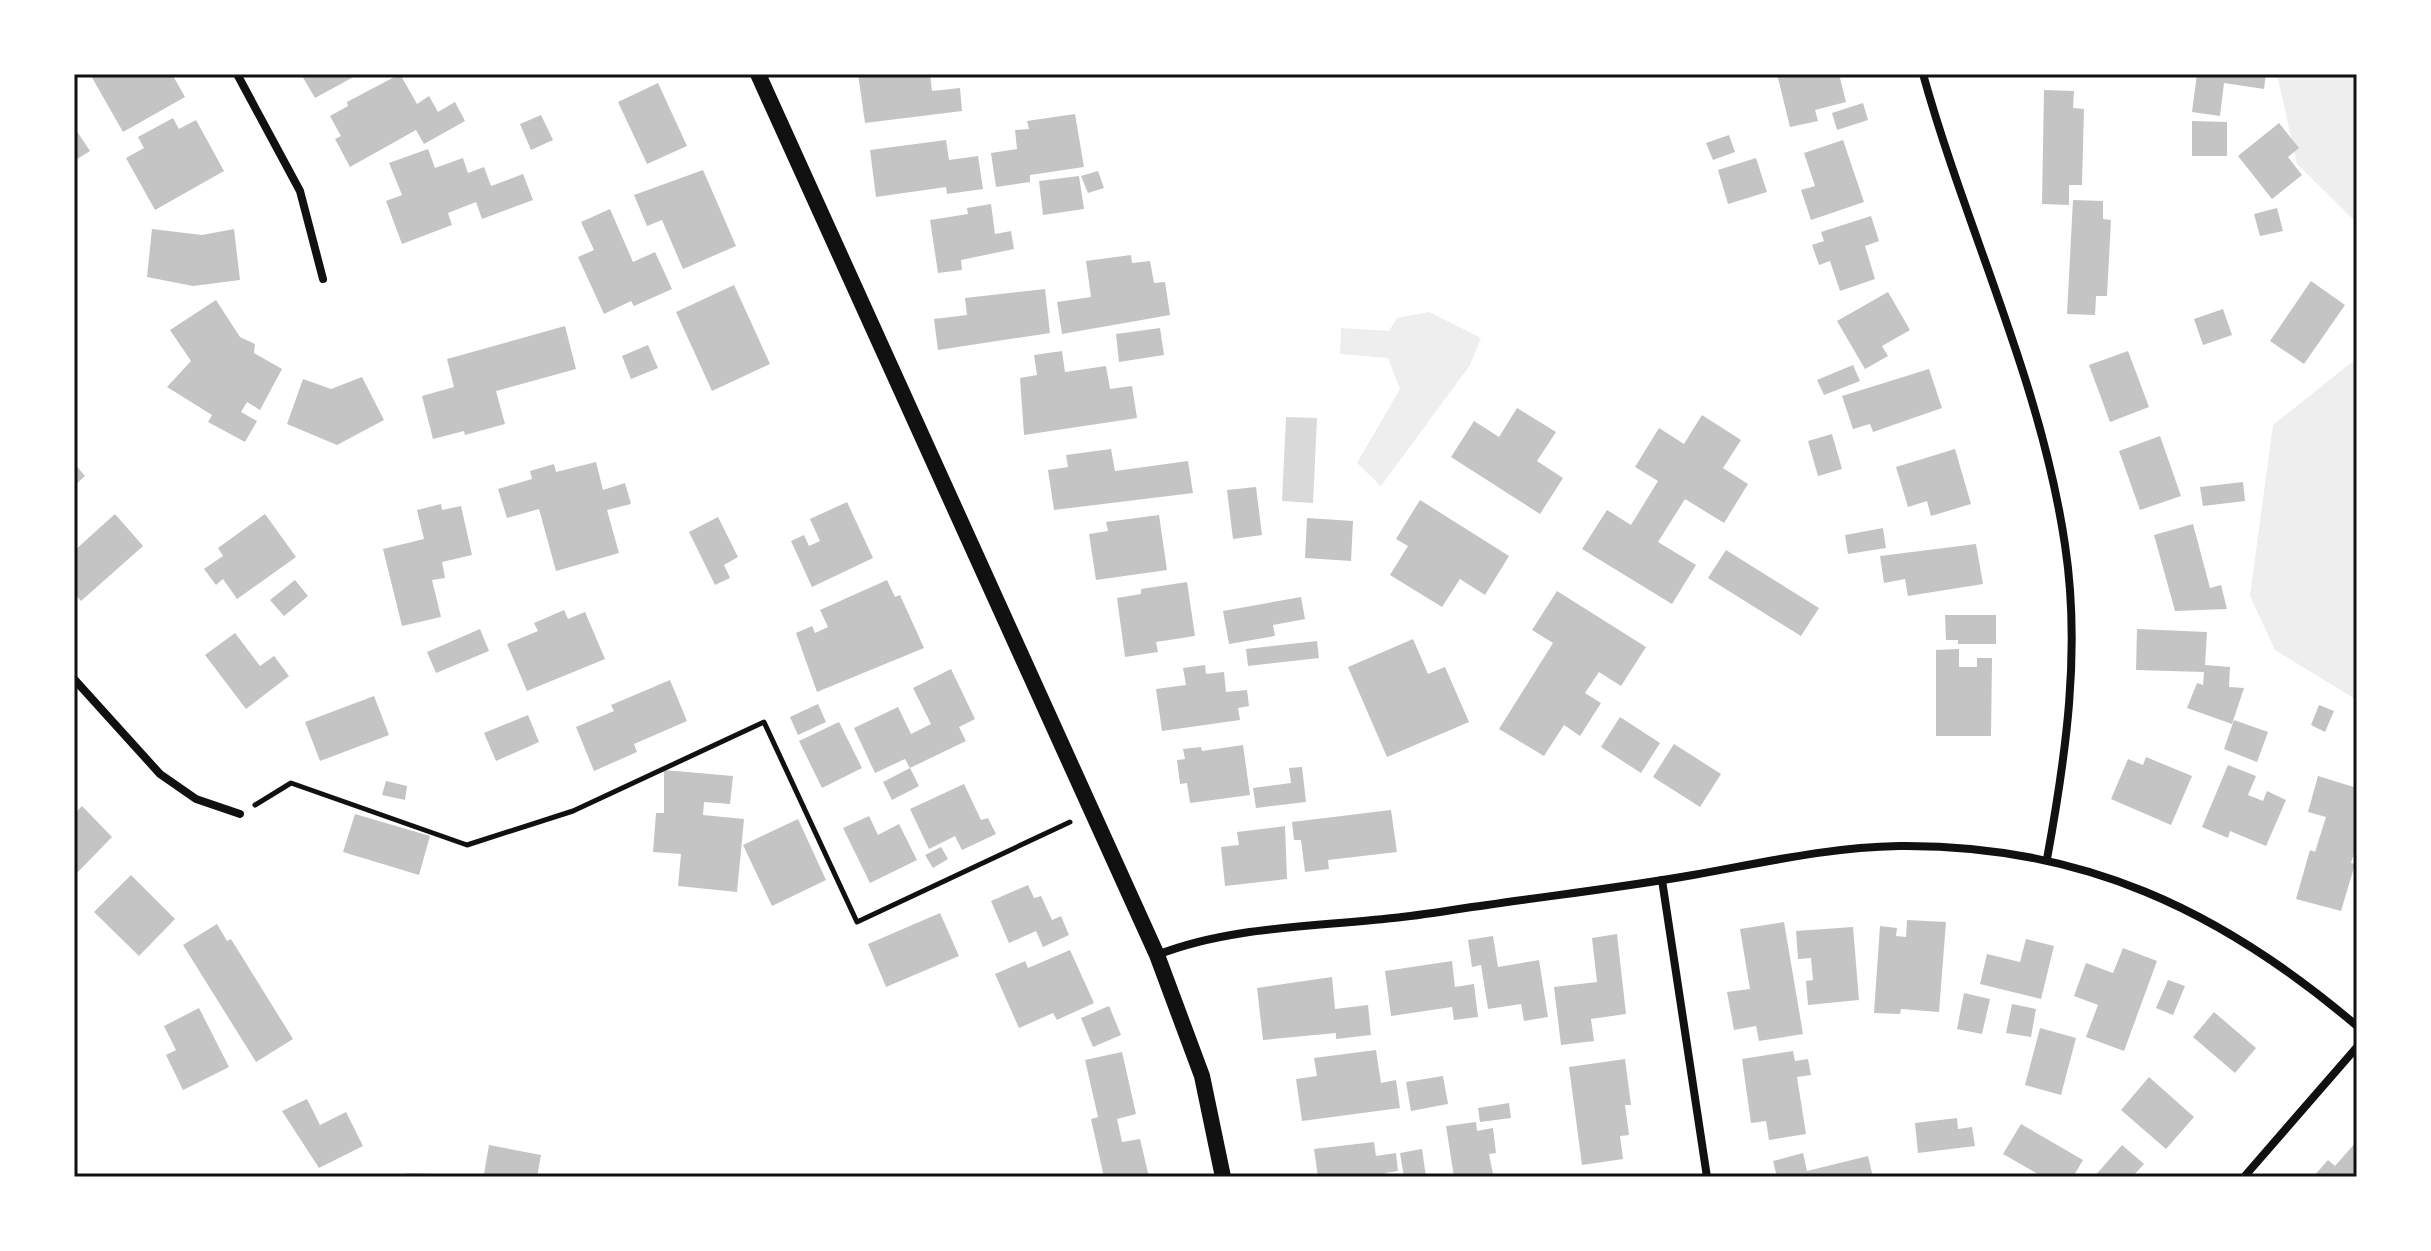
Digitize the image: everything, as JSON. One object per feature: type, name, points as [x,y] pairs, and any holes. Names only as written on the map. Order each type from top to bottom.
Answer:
[{"type":"main road","points":[[758,74],[1157,955],[1202,1076],[1223,1177]]},
{"type":"street","points":[[237,74],[300,191],[323,279]]},
{"type":"street","points":[[1923,74],[2038,415],[2066,547],[2071,629],[2070,704],[2063,774],[2047,859]]},
{"type":"street","points":[[74,679],[160,774],[196,799],[240,814]]},
{"type":"street","points":[[1157,955],[1186,944],[1292,927],[1393,918],[1662,880],[1839,849],[1965,848],[2047,859],[2112,877],[2177,905],[2298,975],[2357,1026]]},
{"type":"street","points":[[1662,880],[1707,1177]]},
{"type":"street","points":[[2244,1177],[2357,1047]]},
{"type":"path","points":[[240,814],[291,783],[467,845],[573,811],[764,722],[857,922],[1094,811]]},
{"type":"shaded area","points":[[2277,74],[2357,74],[2357,223],[2297,164]]},
{"type":"shaded area","points":[[1429,312],[1481,338],[1470,365],[1381,486],[1357,463],[1400,389],[1388,358],[1340,354],[1341,328],[1389,331],[1397,318]]},
{"type":"shaded area","points":[[2357,358],[2357,700],[2275,650],[2250,596],[2273,425]]},
{"type":"shaded area","points":[[1286,417],[1317,418],[1313,503],[1282,501]]},
{"type":"building","points":[[90,74],[172,74],[185,97],[123,132]]},
{"type":"building","points":[[301,74],[359,74],[315,98]]},
{"type":"building","points":[[400,74],[417,104],[429,96],[438,112],[455,102],[465,121],[424,144],[416,130],[350,167],[335,139],[341,136],[330,116],[348,106],[347,102]]},
{"type":"building","points":[[858,74],[930,74],[932,91],[960,88],[962,111],[865,123]]},
{"type":"building","points":[[1777,74],[1839,74],[1846,102],[1815,110],[1818,121],[1790,127]]},
{"type":"building","points":[[2197,74],[2266,74],[2264,89],[2224,83],[2220,116],[2192,112]]},
{"type":"building","points":[[658,83],[687,146],[647,164],[618,102]]},
{"type":"building","points":[[2044,90],[2074,91],[2073,108],[2084,109],[2082,185],[2069,185],[2069,205],[2042,204]]},
{"type":"building","points":[[1863,103],[1868,120],[1837,130],[1832,113]]},
{"type":"building","points":[[1075,114],[1084,167],[1030,175],[1030,182],[996,187],[991,153],[1017,149],[1015,130],[1029,129],[1027,121]]},
{"type":"building","points":[[541,115],[553,140],[531,150],[520,124]]},
{"type":"building","points":[[173,118],[179,129],[196,120],[224,171],[155,210],[126,158],[144,148],[138,137]]},
{"type":"building","points":[[2192,121],[2227,122],[2227,156],[2192,156]]},
{"type":"building","points":[[2279,123],[2299,148],[2288,157],[2302,175],[2272,199],[2238,156]]},
{"type":"building","points":[[76,130],[90,151],[74,161],[74,132]]},
{"type":"building","points":[[1729,135],[1735,152],[1713,160],[1706,143]]},
{"type":"building","points":[[946,140],[949,160],[978,156],[983,189],[947,194],[946,187],[876,197],[870,150]]},
{"type":"building","points":[[1843,140],[1864,202],[1811,220],[1801,190],[1815,186],[1804,153]]},
{"type":"building","points":[[428,149],[435,168],[463,158],[468,173],[484,167],[491,186],[523,174],[533,200],[482,219],[476,202],[448,213],[452,225],[402,244],[386,201],[402,195],[389,163]]},
{"type":"building","points":[[1756,158],[1767,192],[1728,204],[1718,170]]},
{"type":"building","points":[[703,170],[736,246],[683,269],[662,220],[647,226],[634,195]]},
{"type":"building","points":[[1098,171],[1104,188],[1088,193],[1081,176]]},
{"type":"building","points":[[1079,176],[1084,209],[1043,215],[1039,181]]},
{"type":"building","points":[[2073,200],[2103,201],[2103,219],[2111,220],[2107,296],[2096,296],[2095,315],[2067,314]]},
{"type":"building","points":[[991,204],[995,234],[1011,231],[1014,249],[961,260],[962,270],[938,273],[930,220],[968,214],[967,208]]},
{"type":"building","points":[[2277,208],[2283,231],[2260,236],[2254,214]]},
{"type":"building","points":[[610,209],[633,262],[655,252],[672,289],[634,306],[631,301],[604,314],[578,257],[594,250],[581,222]]},
{"type":"building","points":[[1871,216],[1879,241],[1865,246],[1875,279],[1840,291],[1830,261],[1819,265],[1812,245],[1824,241],[1821,232]]},
{"type":"building","points":[[152,229],[202,235],[234,229],[240,280],[193,286],[147,277]]},
{"type":"building","points":[[1131,255],[1132,263],[1150,261],[1154,283],[1165,282],[1170,315],[1062,334],[1057,302],[1091,297],[1086,261]]},
{"type":"building","points":[[2311,281],[2345,305],[2304,364],[2270,341]]},
{"type":"building","points":[[734,285],[770,364],[712,391],[676,312]]},
{"type":"building","points":[[1045,289],[1050,333],[938,350],[934,319],[967,315],[965,298]]},
{"type":"building","points":[[1888,292],[1910,330],[1882,346],[1888,356],[1865,369],[1837,321]]},
{"type":"building","points":[[216,300],[240,337],[255,344],[254,353],[282,369],[260,410],[247,402],[241,412],[257,421],[245,442],[208,422],[212,415],[167,387],[191,361],[170,330]]},
{"type":"building","points":[[2223,309],[2232,335],[2203,345],[2194,319]]},
{"type":"building","points":[[565,326],[576,369],[496,391],[505,424],[465,435],[464,431],[433,439],[422,396],[454,387],[447,359]]},
{"type":"building","points":[[1160,328],[1164,355],[1119,362],[1116,334]]},
{"type":"building","points":[[648,345],[658,368],[631,379],[622,356]]},
{"type":"building","points":[[1062,351],[1065,372],[1106,366],[1110,389],[1132,386],[1137,418],[1024,435],[1020,378],[1037,375],[1034,355]]},
{"type":"building","points":[[2128,351],[2149,407],[2110,422],[2089,365]]},
{"type":"building","points":[[1853,365],[1860,381],[1824,395],[1817,380]]},
{"type":"building","points":[[1929,369],[1942,408],[1873,432],[1870,424],[1853,429],[1842,396]]},
{"type":"building","points":[[362,377],[384,420],[337,445],[287,424],[303,379],[331,389]]},
{"type":"building","points":[[1517,408],[1556,432],[1537,461],[1563,478],[1540,514],[1451,457],[1474,421],[1499,437]]},
{"type":"building","points":[[1702,415],[1741,440],[1723,468],[1748,484],[1724,523],[1685,499],[1658,542],[1696,565],[1672,604],[1582,549],[1607,510],[1631,525],[1658,481],[1635,467],[1659,428],[1684,444]]},
{"type":"building","points":[[1832,434],[1842,469],[1818,476],[1808,441]]},
{"type":"building","points":[[2160,436],[2181,496],[2140,510],[2119,451]]},
{"type":"building","points":[[1111,449],[1115,471],[1188,461],[1193,493],[1054,510],[1048,470],[1068,467],[1066,455]]},
{"type":"building","points":[[1955,449],[1971,504],[1931,516],[1927,501],[1908,507],[1896,467]]},
{"type":"building","points":[[596,462],[603,490],[625,483],[631,504],[607,510],[619,553],[556,571],[539,509],[507,518],[498,489],[532,479],[530,471],[554,464],[556,472]]},
{"type":"building","points":[[74,463],[85,476],[74,486]]},
{"type":"building","points":[[2243,482],[2245,501],[2203,506],[2200,487]]},
{"type":"building","points":[[1256,487],[1262,535],[1233,539],[1227,490]]},
{"type":"building","points":[[1420,500],[1509,556],[1485,595],[1460,579],[1442,607],[1390,575],[1408,546],[1396,539]]},
{"type":"building","points":[[847,502],[873,558],[812,587],[791,541],[804,535],[809,546],[820,541],[810,519]]},
{"type":"building","points":[[441,504],[442,510],[461,506],[472,555],[442,562],[445,578],[432,580],[441,617],[402,626],[383,549],[424,539],[417,510]]},
{"type":"building","points":[[115,514],[143,546],[81,601],[74,593],[74,551]]},
{"type":"building","points":[[265,514],[296,557],[237,599],[223,579],[216,585],[204,569],[223,556],[218,548]]},
{"type":"building","points":[[1159,515],[1167,570],[1096,580],[1089,534],[1108,531],[1106,522]]},
{"type":"building","points":[[718,517],[738,557],[724,565],[730,578],[715,585],[689,532]]},
{"type":"building","points":[[1307,518],[1353,521],[1351,561],[1305,558]]},
{"type":"building","points":[[2193,524],[2210,588],[2221,585],[2227,609],[2175,611],[2154,535]]},
{"type":"building","points":[[1883,528],[1886,548],[1848,554],[1845,535]]},
{"type":"building","points":[[1976,544],[1983,584],[1908,596],[1905,579],[1884,583],[1880,556]]},
{"type":"building","points":[[1726,550],[1819,608],[1801,636],[1708,578]]},
{"type":"building","points":[[295,580],[308,596],[284,616],[270,600]]},
{"type":"building","points":[[887,580],[895,597],[900,595],[924,648],[817,692],[796,633],[812,626],[815,633],[828,627],[820,610]]},
{"type":"building","points":[[1187,582],[1195,636],[1156,642],[1158,652],[1125,657],[1117,598],[1141,594],[1141,589]]},
{"type":"building","points":[[1557,591],[1646,647],[1621,686],[1599,672],[1585,693],[1601,703],[1580,736],[1564,725],[1544,756],[1499,729],[1553,643],[1532,630]]},
{"type":"building","points":[[1301,597],[1305,619],[1273,625],[1275,636],[1229,644],[1223,611]]},
{"type":"building","points":[[564,610],[568,619],[585,612],[605,659],[527,691],[507,644],[538,631],[534,623]]},
{"type":"building","points":[[1945,615],[1996,615],[1996,644],[1958,644],[1958,640],[1946,640]]},
{"type":"building","points":[[480,629],[489,651],[436,673],[427,652]]},
{"type":"building","points":[[2137,629],[2207,632],[2205,665],[2230,667],[2229,687],[2244,688],[2232,724],[2187,708],[2197,683],[2203,685],[2204,672],[2136,670]]},
{"type":"building","points":[[235,633],[260,666],[274,656],[289,676],[246,709],[205,655]]},
{"type":"building","points":[[1413,639],[1428,674],[1445,667],[1469,722],[1387,757],[1348,667]]},
{"type":"building","points":[[1317,641],[1319,658],[1248,666],[1246,649]]},
{"type":"building","points":[[1959,649],[1959,667],[1977,667],[1977,658],[1992,658],[1991,736],[1936,736],[1936,650]]},
{"type":"building","points":[[1205,665],[1206,674],[1224,672],[1226,692],[1247,690],[1249,706],[1238,708],[1240,720],[1162,731],[1156,689],[1186,685],[1183,668]]},
{"type":"building","points":[[951,669],[975,719],[959,727],[966,741],[910,768],[905,759],[875,773],[854,728],[898,707],[911,734],[931,724],[913,688]]},
{"type":"building","points":[[670,680],[687,721],[634,744],[637,752],[594,771],[576,727],[614,711],[611,705]]},
{"type":"building","points":[[374,696],[389,735],[320,761],[305,722]]},
{"type":"building","points":[[818,704],[826,722],[798,735],[790,717]]},
{"type":"building","points":[[2319,705],[2334,711],[2325,732],[2311,725]]},
{"type":"building","points":[[528,715],[539,742],[496,761],[484,733]]},
{"type":"building","points":[[1620,717],[1660,743],[1641,773],[1601,747]]},
{"type":"building","points":[[2234,720],[2268,732],[2257,762],[2224,749]]},
{"type":"building","points":[[839,722],[862,768],[822,788],[799,741]]},
{"type":"building","points":[[1674,744],[1721,774],[1700,807],[1653,777]]},
{"type":"building","points":[[1243,745],[1250,795],[1190,803],[1187,783],[1180,784],[1177,760],[1185,759],[1183,749],[1201,747],[1202,751]]},
{"type":"building","points":[[2146,757],[2192,776],[2171,825],[2111,799],[2128,759],[2143,765]]},
{"type":"building","points":[[2228,765],[2256,776],[2248,795],[2263,801],[2267,791],[2286,800],[2266,846],[2230,831],[2228,838],[2202,827]]},
{"type":"building","points":[[1302,767],[1306,802],[1256,808],[1253,788],[1291,783],[1289,768]]},
{"type":"building","points":[[910,768],[919,786],[892,800],[883,782]]},
{"type":"building","points":[[664,770],[733,776],[730,804],[704,802],[703,815],[744,819],[737,892],[678,886],[681,854],[653,852],[656,813],[664,813]]},
{"type":"building","points":[[2318,776],[2357,788],[2357,843],[2351,863],[2355,864],[2341,911],[2296,899],[2310,850],[2315,852],[2326,817],[2308,812]]},
{"type":"building","points":[[386,781],[407,786],[405,800],[382,795]]},
{"type":"building","points":[[964,784],[981,820],[988,818],[996,834],[962,850],[955,836],[929,849],[910,809]]},
{"type":"building","points":[[82,806],[112,837],[74,876],[74,814]]},
{"type":"building","points":[[1391,810],[1397,852],[1328,860],[1329,869],[1305,872],[1301,840],[1294,840],[1292,822]]},
{"type":"building","points":[[355,814],[430,836],[419,875],[343,852]]},
{"type":"building","points":[[869,816],[878,835],[899,824],[917,860],[870,883],[843,828]]},
{"type":"building","points":[[798,819],[826,880],[772,906],[743,845]]},
{"type":"building","points":[[1285,826],[1287,879],[1225,886],[1221,847],[1239,845],[1237,832]]},
{"type":"building","points":[[941,847],[948,859],[933,868],[925,855]]},
{"type":"building","points":[[131,875],[175,919],[139,956],[94,912]]},
{"type":"building","points":[[1028,885],[1034,898],[1041,896],[1052,920],[1061,916],[1069,935],[1043,947],[1036,931],[1009,943],[991,901]]},
{"type":"building","points":[[940,913],[959,956],[886,987],[868,944]]},
{"type":"building","points":[[1907,920],[1946,922],[1939,1012],[1901,1009],[1900,1014],[1874,1013],[1880,926],[1897,928],[1896,936],[1906,937]]},
{"type":"building","points":[[1784,922],[1803,1034],[1759,1041],[1756,1026],[1734,1030],[1727,992],[1750,989],[1740,929]]},
{"type":"building","points":[[217,924],[227,941],[231,939],[293,1039],[256,1062],[183,945]]},
{"type":"building","points":[[1853,927],[1859,1000],[1808,1005],[1806,981],[1813,980],[1811,958],[1798,959],[1796,931]]},
{"type":"building","points":[[1617,934],[1626,1014],[1591,1019],[1594,1041],[1561,1045],[1554,987],[1597,982],[1592,938]]},
{"type":"building","points":[[1493,936],[1498,967],[1539,960],[1548,1017],[1524,1021],[1521,1004],[1488,1009],[1481,965],[1472,967],[1468,940]]},
{"type":"building","points":[[2026,939],[2054,946],[2041,999],[1980,984],[1987,954],[2020,962]]},
{"type":"building","points":[[2123,948],[2157,961],[2124,1051],[2086,1037],[2098,1005],[2074,996],[2086,963],[2113,973]]},
{"type":"building","points":[[1070,950],[1094,1003],[1057,1020],[1053,1013],[1019,1028],[995,974],[1025,961],[1028,968]]},
{"type":"building","points":[[1452,961],[1455,987],[1474,984],[1478,1017],[1454,1020],[1452,1007],[1391,1016],[1385,971]]},
{"type":"building","points":[[1332,977],[1335,1009],[1368,1005],[1371,1035],[1336,1039],[1336,1033],[1263,1040],[1257,988]]},
{"type":"building","points":[[2168,980],[2185,986],[2173,1015],[2156,1008]]},
{"type":"building","points":[[1964,993],[1990,999],[1982,1034],[1957,1029]]},
{"type":"building","points":[[2012,1004],[2036,1009],[2031,1037],[2006,1033]]},
{"type":"building","points":[[1109,1006],[1121,1035],[1093,1047],[1081,1018]]},
{"type":"building","points":[[199,1008],[229,1067],[183,1090],[166,1055],[176,1050],[164,1026]]},
{"type":"building","points":[[2214,1012],[2256,1048],[2235,1073],[2193,1037]]},
{"type":"building","points":[[2040,1028],[2076,1038],[2061,1095],[2025,1085]]},
{"type":"building","points":[[1376,1050],[1381,1083],[1396,1080],[1400,1108],[1302,1121],[1296,1079],[1317,1076],[1314,1058]]},
{"type":"building","points":[[1793,1051],[1795,1061],[1808,1059],[1811,1075],[1797,1077],[1806,1134],[1769,1140],[1766,1121],[1751,1123],[1742,1059]]},
{"type":"building","points":[[1122,1052],[1136,1114],[1117,1119],[1122,1142],[1140,1139],[1149,1177],[1104,1177],[1091,1119],[1098,1117],[1085,1060]]},
{"type":"building","points":[[1625,1059],[1631,1105],[1625,1105],[1629,1135],[1620,1136],[1623,1159],[1582,1165],[1569,1067]]},
{"type":"building","points":[[1443,1076],[1448,1104],[1411,1111],[1406,1082]]},
{"type":"building","points":[[2149,1077],[2194,1117],[2166,1149],[2121,1110]]},
{"type":"building","points":[[307,1099],[320,1125],[346,1112],[363,1146],[319,1168],[282,1111]]},
{"type":"building","points":[[1509,1103],[1511,1118],[1480,1122],[1478,1108]]},
{"type":"building","points":[[1957,1118],[1958,1129],[1972,1127],[1975,1146],[1918,1153],[1915,1123]]},
{"type":"building","points":[[1476,1122],[1477,1131],[1493,1128],[1496,1153],[1489,1154],[1493,1174],[1454,1177],[1446,1126]]},
{"type":"building","points":[[2021,1124],[2083,1160],[2073,1177],[2043,1177],[2003,1154]]},
{"type":"building","points":[[2357,1141],[2357,1177],[2313,1177],[2328,1160],[2335,1166]]},
{"type":"building","points":[[1374,1142],[1376,1156],[1396,1153],[1398,1171],[1385,1173],[1386,1177],[1318,1177],[1314,1149]]},
{"type":"building","points":[[489,1145],[541,1155],[537,1177],[484,1174]]},
{"type":"building","points":[[2122,1145],[2144,1164],[2132,1177],[2094,1177]]},
{"type":"building","points":[[1422,1149],[1426,1177],[1404,1177],[1400,1153]]},
{"type":"building","points":[[1803,1153],[1807,1171],[1868,1156],[1873,1177],[1777,1177],[1773,1161]]},
{"type":"building","points":[[407,1173],[435,1174],[435,1177],[407,1177]]}]
